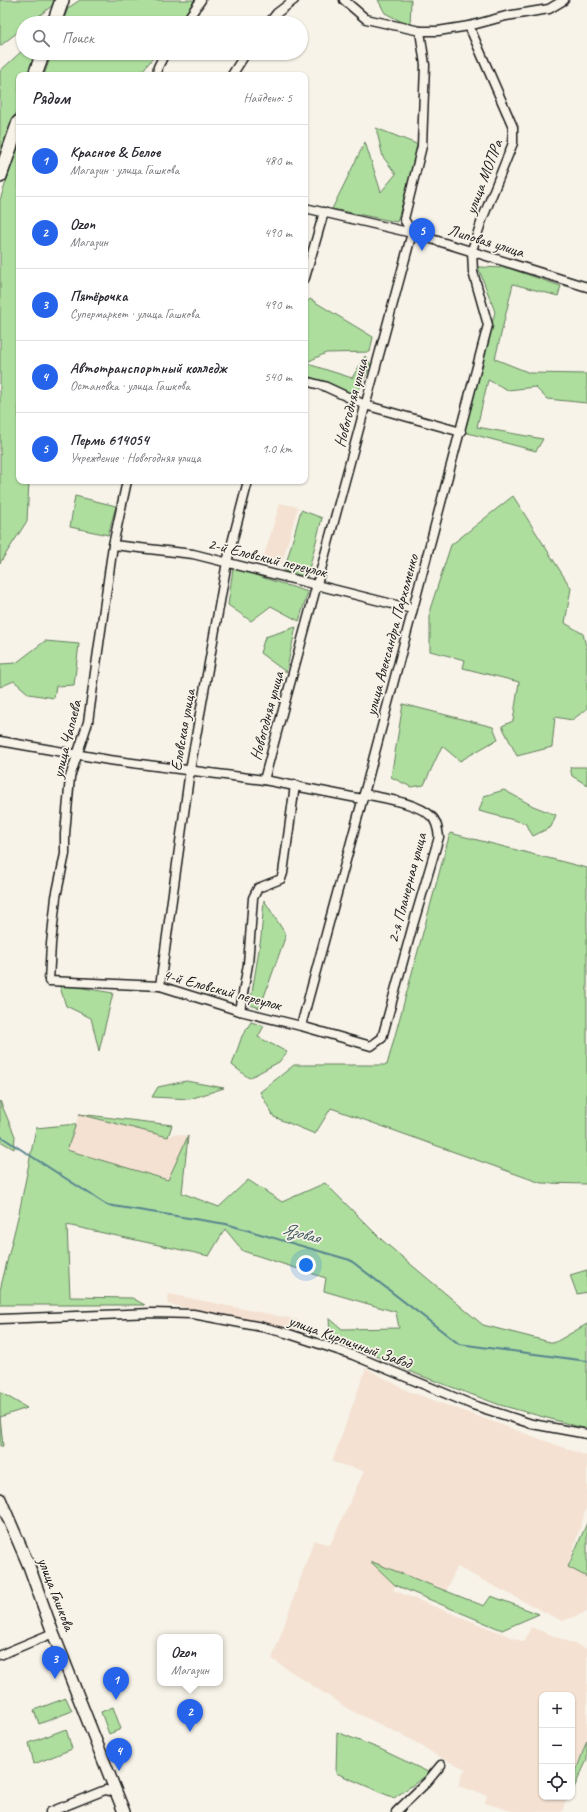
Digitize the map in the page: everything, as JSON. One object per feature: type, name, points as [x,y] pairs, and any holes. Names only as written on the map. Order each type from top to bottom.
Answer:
[{"type":"main road","points":[[56,16],[62,0]]},
{"type":"main road","points":[[36,72],[40,60]]},
{"type":"main road","points":[[0,176],[16,131]]},
{"type":"street","points":[[190,16],[201,0]]},
{"type":"street","points":[[275,16],[294,0]]},
{"type":"street","points":[[344,0],[366,18],[420,31],[438,31],[469,26],[506,16],[550,10],[564,0]]},
{"type":"street","name":"улица МОПРа","points":[[469,26],[512,122],[514,143],[482,220],[472,250]]},
{"type":"street","points":[[412,233],[404,219],[422,146],[424,65],[420,31]]},
{"type":"street","points":[[157,72],[162,60]]},
{"type":"street","points":[[234,72],[242,60]]},
{"type":"street","name":"Липовая улица","points":[[308,209],[412,233],[472,250],[587,287]]},
{"type":"street","points":[[308,268],[324,212]]},
{"type":"street","name":"Новогодняя улица","points":[[264,780],[412,233]]},
{"type":"street","name":"улица Александра Пархоменко","points":[[301,1026],[412,609],[461,432],[488,325],[473,272],[472,250]]},
{"type":"street","points":[[308,382],[324,386],[365,405],[461,432]]},
{"type":"street","name":"улица Чапаева","points":[[49,981],[56,897],[65,854],[70,777],[88,722],[113,545],[126,484]]},
{"type":"street","name":"Еловская улица","points":[[160,986],[190,770],[227,562],[247,484]]},
{"type":"street","name":"2-й Еловский переулок","points":[[113,545],[193,554],[412,609]]},
{"type":"street","name":"2-я Планерная улица","points":[[0,741],[78,754],[264,780],[403,803],[424,811],[432,817],[437,825],[439,837],[412,925],[382,1038]]},
{"type":"street","points":[[240,1011],[248,964],[253,898],[258,888],[281,879],[284,873],[295,785]]},
{"type":"street","name":"4-й Еловский переулок","points":[[49,981],[160,986],[240,1011],[301,1026],[351,1042],[371,1046],[376,1044],[382,1038]]},
{"type":"street","name":"улица Кирпичный Завод","points":[[0,1319],[193,1314],[304,1338],[353,1355],[473,1405],[532,1424],[587,1434]]},
{"type":"street","name":"улица Гашкова","points":[[0,1499],[29,1566],[53,1633],[124,1812]]},
{"type":"street","points":[[0,1654],[53,1633]]},
{"type":"street","points":[[396,1812],[427,1782],[441,1765]]},
{"type":"street","points":[[50,1812],[105,1790],[116,1792]]},
{"type":"shaded area","points":[[280,503],[298,507],[282,563],[263,559]]},
{"type":"shaded area","points":[[79,1114],[168,1137],[174,1134],[188,1136],[169,1180],[67,1150]]},
{"type":"shaded area","points":[[169,1294],[298,1320],[296,1330],[167,1304]]},
{"type":"shaded area","points":[[366,1368],[408,1391],[587,1456],[587,1505],[568,1567],[587,1577],[587,1612],[562,1621],[457,1567],[446,1591],[371,1562],[395,1585],[393,1590],[524,1642],[531,1627],[587,1649],[587,1740],[575,1774],[575,1692],[539,1692],[539,1800],[566,1800],[562,1812],[515,1812],[485,1803],[487,1795],[458,1786],[463,1772],[466,1769],[441,1758],[410,1739],[350,1710],[272,1659],[314,1540],[330,1545],[364,1471],[332,1462]]},
{"type":"green space","points":[[0,0],[54,0],[53,5],[39,16],[16,16],[16,33],[0,46]]},
{"type":"green space","points":[[80,0],[194,0],[194,8],[187,16],[65,16],[68,8]]},
{"type":"green space","points":[[378,0],[411,0],[410,26],[385,13]]},
{"type":"green space","points":[[16,56],[16,60],[34,60],[30,72],[16,72],[16,114],[0,160],[0,71]]},
{"type":"green space","points":[[49,60],[151,60],[141,72],[45,72]]},
{"type":"green space","points":[[376,128],[419,145],[397,222],[332,209],[365,142],[381,192],[396,174],[383,157]]},
{"type":"green space","points":[[16,152],[16,484],[29,484],[27,521],[0,563],[0,200]]},
{"type":"green space","points":[[478,267],[508,268],[561,286],[558,296],[513,284],[495,359],[530,373],[587,374],[587,403],[547,399],[535,387],[508,390],[488,380],[477,427],[543,439],[536,451],[464,432],[495,312]]},
{"type":"green space","points":[[310,299],[373,337],[370,352],[326,353],[308,362],[308,301]]},
{"type":"green space","points":[[365,356],[371,365],[356,396],[308,381],[308,364],[352,378]]},
{"type":"green space","points":[[75,496],[116,506],[108,535],[70,527]]},
{"type":"green space","points":[[513,496],[571,588],[565,623],[583,634],[587,650],[587,709],[572,720],[555,717],[552,747],[517,756],[502,726],[513,721],[519,682],[463,668],[465,660],[430,651],[430,609],[451,545]]},
{"type":"green space","points":[[301,510],[322,518],[307,577],[284,571]]},
{"type":"green space","points":[[233,568],[308,592],[299,621],[271,606],[251,621],[228,605]]},
{"type":"green space","points":[[296,627],[286,672],[260,653],[265,637]]},
{"type":"green space","points":[[45,641],[79,644],[74,685],[56,686],[54,698],[29,694],[14,681],[0,687],[0,664],[16,663]]},
{"type":"green space","points":[[403,704],[493,727],[498,739],[460,761],[442,746],[424,785],[411,787],[391,777]]},
{"type":"green space","points":[[570,767],[587,767],[587,785],[572,776]]},
{"type":"green space","points":[[504,790],[533,806],[556,815],[551,827],[533,836],[525,823],[479,811],[484,796]]},
{"type":"green space","points":[[450,833],[587,868],[587,1184],[541,1183],[331,1108],[315,1134],[274,1117],[260,1092],[294,1065],[387,1065]]},
{"type":"green space","points":[[264,900],[286,935],[260,1008],[250,1005],[261,937]]},
{"type":"green space","points":[[59,984],[113,993],[99,1051],[91,1018],[66,1006]]},
{"type":"green space","points":[[251,1022],[264,1026],[258,1037],[287,1052],[279,1062],[249,1078],[232,1065],[242,1036]]},
{"type":"green space","points":[[186,1081],[224,1088],[190,1099],[152,1097],[158,1087]]},
{"type":"green space","points":[[0,1101],[15,1136],[14,1149],[0,1141]]},
{"type":"green space","points":[[79,1114],[172,1125],[168,1137]]},
{"type":"green space","points":[[76,1124],[67,1150],[168,1180],[188,1136],[182,1193],[219,1207],[248,1180],[282,1202],[325,1183],[383,1241],[483,1325],[554,1343],[587,1324],[587,1429],[500,1405],[419,1375],[330,1336],[329,1318],[342,1329],[399,1328],[396,1312],[324,1291],[326,1278],[243,1251],[225,1229],[209,1256],[67,1225],[70,1297],[132,1298],[145,1305],[0,1305],[0,1290],[19,1213],[36,1128]]},
{"type":"green space","points":[[587,1270],[587,1292],[577,1294],[570,1275]]},
{"type":"green space","points":[[0,1392],[27,1408],[0,1417]]},
{"type":"green space","points":[[0,1417],[3,1446],[0,1446]]},
{"type":"green space","points":[[587,1523],[587,1577],[568,1567]]},
{"type":"green space","points":[[370,1561],[484,1606],[491,1596],[539,1614],[502,1630],[395,1585]]},
{"type":"green space","points":[[66,1698],[72,1711],[39,1724],[34,1710]]},
{"type":"green space","points":[[113,1707],[121,1729],[109,1734],[101,1712]]},
{"type":"green space","points":[[66,1729],[72,1749],[34,1764],[29,1743]]},
{"type":"green space","points":[[337,1732],[380,1749],[430,1773],[394,1798],[336,1773]]},
{"type":"green space","points":[[587,1740],[587,1760],[575,1786],[575,1774]]},
{"type":"waterway","name":"Язовая","points":[[0,1136],[107,1205],[226,1224],[350,1260],[459,1344],[587,1361]]},
{"type":"place","name":"Пермь 614054","points":[[422,251]]},
{"type":"place","name":"Пятёрочка","points":[[55,1679]]},
{"type":"place","name":"Красное & Белое","points":[[116,1700]]},
{"type":"place","name":"Ozon","points":[[190,1732]]},
{"type":"place","name":"Автотранспортный колледж","points":[[119,1771]]}]
